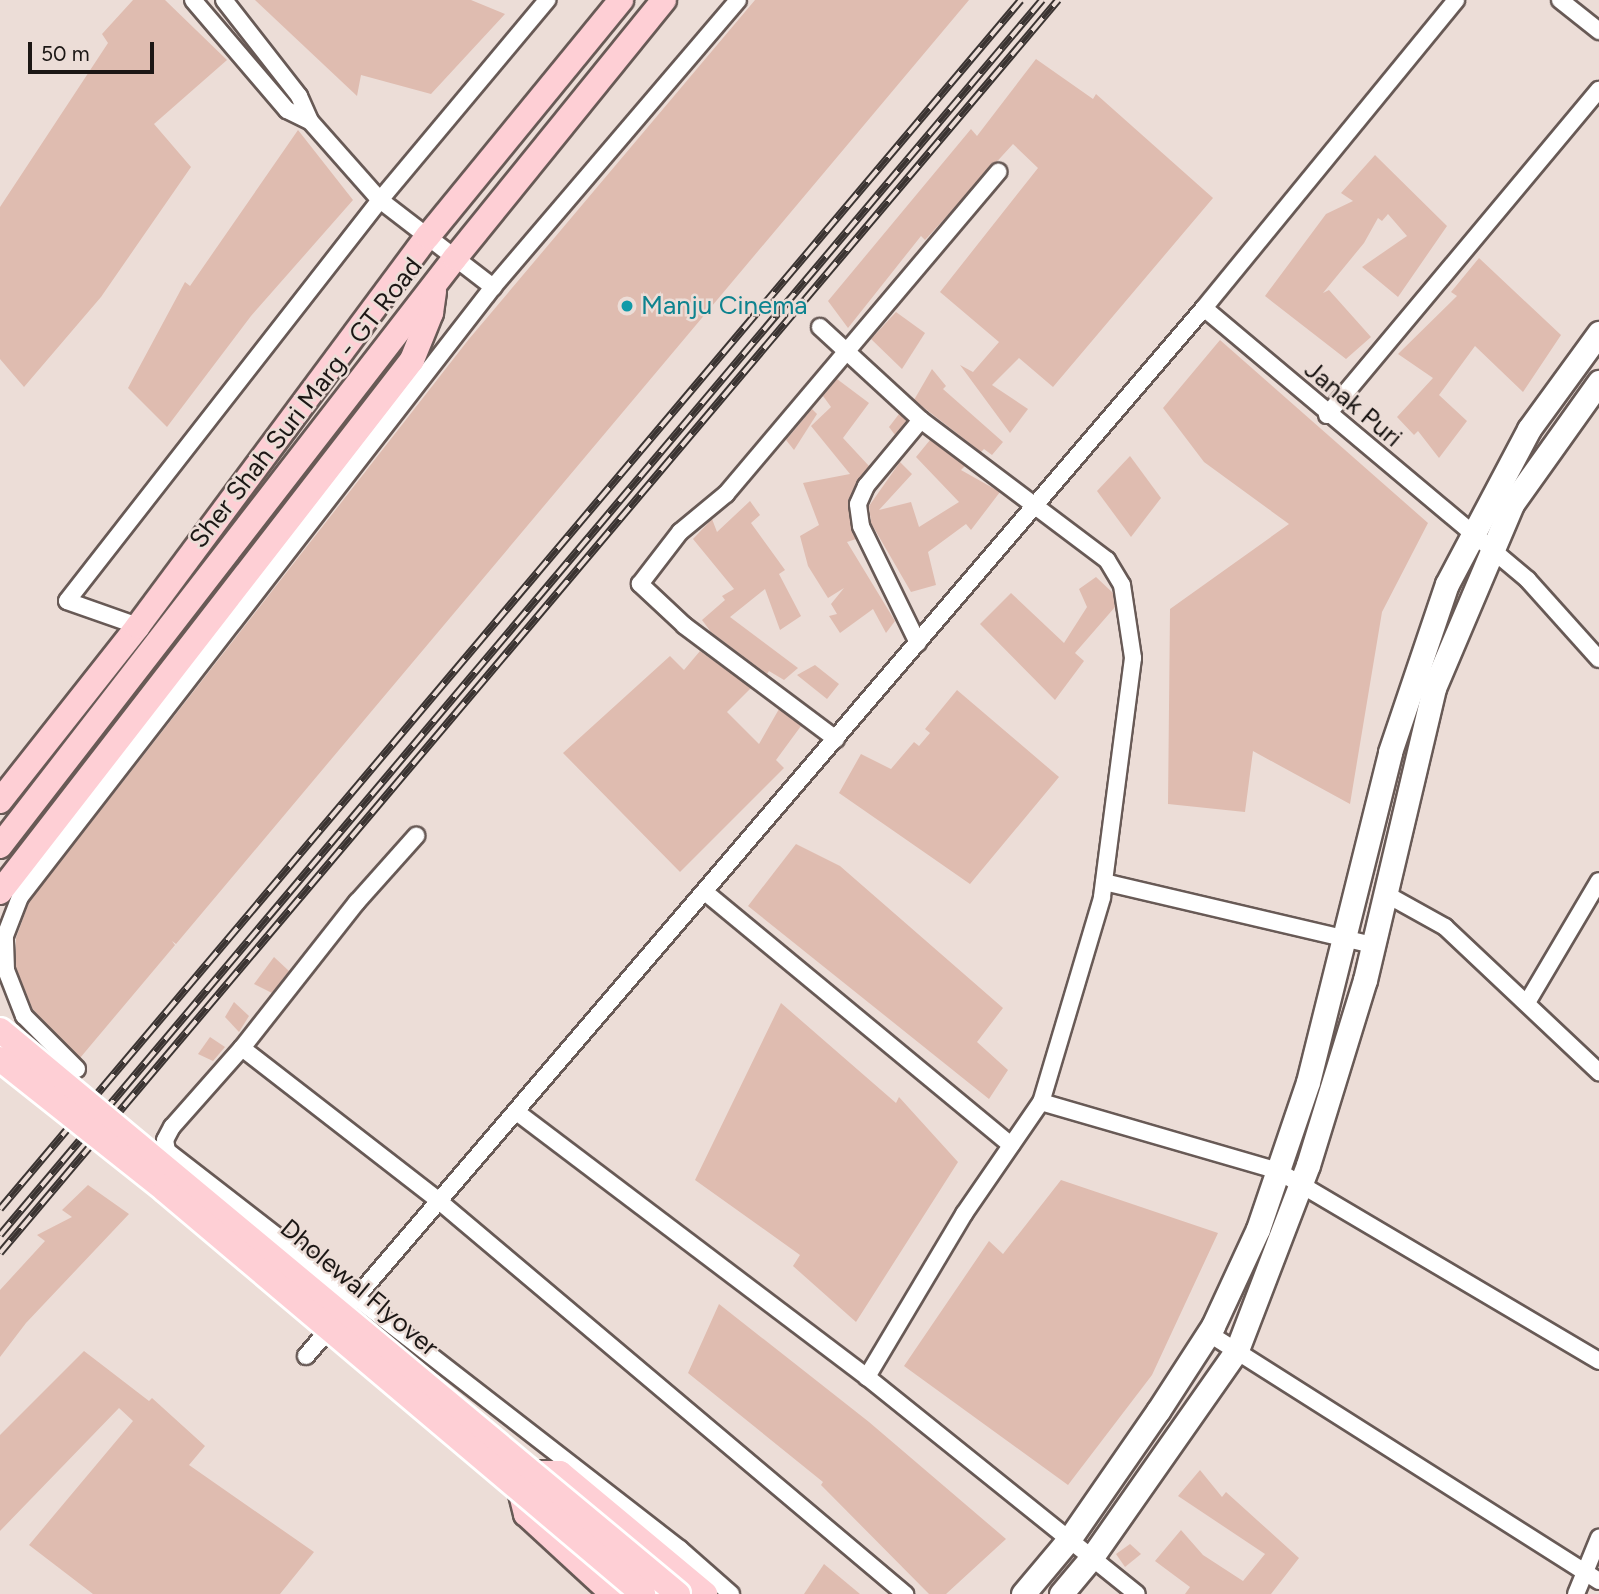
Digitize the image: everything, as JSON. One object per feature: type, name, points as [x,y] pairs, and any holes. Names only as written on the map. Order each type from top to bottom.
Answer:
[{"type":"main road","name":"Sher Shah Suri Marg - GT Road","points":[[0,801],[138,626],[428,236],[621,0]]},
{"type":"main road","name":"Sher Shah Suri Marg - GT Road","points":[[0,846],[455,258],[664,0]]},
{"type":"main road","points":[[0,892],[412,360],[431,313],[435,284]]},
{"type":"main road","name":"Dholewal Flyover","points":[[0,1030],[527,1481],[643,1594]]},
{"type":"main road","name":"Dholewal Flyover","points":[[0,1059],[527,1481],[678,1594]]},
{"type":"main road","points":[[613,1594],[526,1514],[527,1481],[560,1474],[705,1594]]},
{"type":"street","points":[[193,0],[287,110],[310,121]]},
{"type":"street","points":[[224,0],[299,96],[310,121],[380,200],[493,287]]},
{"type":"street","points":[[138,626],[67,601],[380,200],[547,0]]},
{"type":"street","points":[[77,1069],[45,1042],[24,1016],[6,970],[5,936],[20,897],[493,287],[738,0]]},
{"type":"street","points":[[306,1356],[518,1113],[1204,308],[1456,0]]},
{"type":"street","points":[[1560,0],[1599,31]]},
{"type":"street","points":[[1327,415],[1599,90]]},
{"type":"street","points":[[836,739],[685,626],[640,584],[680,532],[726,494],[998,172]]},
{"type":"street","name":"Janak Puri","points":[[1204,308],[1327,415],[1528,580],[1599,659]]},
{"type":"street","points":[[820,327],[921,420],[1034,508],[1107,560],[1122,585],[1130,618],[1129,712],[1104,882],[1041,1102],[964,1214],[867,1377]]},
{"type":"street","points":[[1023,1594],[1070,1538],[1208,1333],[1258,1229],[1308,1082],[1347,940],[1390,751],[1447,584],[1529,429],[1599,333]]},
{"type":"street","points":[[1061,1594],[1092,1558],[1237,1350],[1300,1184],[1373,945],[1434,688],[1512,504],[1599,382]]},
{"type":"street","points":[[918,643],[861,526],[858,504],[866,486],[921,420]]},
{"type":"street","points":[[416,836],[357,902],[242,1048],[172,1127],[165,1140],[167,1151],[669,1541],[731,1594]]},
{"type":"street","points":[[1528,1001],[1599,881]]},
{"type":"street","points":[[1104,882],[1373,945]]},
{"type":"street","points":[[705,892],[1011,1145]]},
{"type":"street","points":[[1384,893],[1445,927],[1528,1001],[1599,1072]]},
{"type":"street","points":[[242,1048],[439,1201],[905,1594]]},
{"type":"street","points":[[1041,1102],[1278,1171],[1599,1361]]},
{"type":"street","points":[[518,1113],[867,1377],[1137,1594]]},
{"type":"street","points":[[1208,1333],[1592,1576]]},
{"type":"street","points":[[1576,1594],[1592,1576],[1599,1538]]},
{"type":"building","points":[[133,0],[165,0],[227,60],[154,124],[191,167],[101,297],[24,387],[0,359],[0,207],[108,43],[102,34]]},
{"type":"building","points":[[255,0],[471,0],[505,14],[431,94],[361,75],[357,96]]},
{"type":"building","points":[[755,0],[969,0],[176,944],[172,941],[175,945],[80,1058],[33,1010],[16,968],[16,938],[29,902],[469,339]]},
{"type":"building","points":[[1036,59],[1093,99],[1096,94],[1213,198],[1053,387],[1019,358],[992,385],[1028,409],[1010,433],[960,365],[973,372],[999,342],[940,292],[1038,168],[1013,144],[925,240],[921,236],[848,328],[828,301],[971,129],[977,136]]},
{"type":"building","points":[[298,130],[353,200],[251,316],[167,427],[128,388],[185,282],[190,286]]},
{"type":"building","points":[[1375,155],[1447,226],[1398,297],[1362,267],[1407,236],[1388,214],[1382,221],[1378,218],[1364,243],[1323,293],[1329,290],[1371,337],[1346,359],[1265,296],[1326,214],[1353,201],[1341,193]]},
{"type":"building","points":[[1479,258],[1561,335],[1523,392],[1475,346],[1439,395],[1467,421],[1439,458],[1418,431],[1414,435],[1397,417],[1433,378],[1398,354],[1457,296],[1451,292]]},
{"type":"building","points":[[896,312],[925,333],[902,369],[871,339]]},
{"type":"building","points":[[1220,340],[1428,523],[1382,612],[1350,804],[1253,751],[1245,812],[1168,804],[1170,609],[1289,524],[1204,462],[1163,408]]},
{"type":"building","points":[[932,369],[946,386],[943,389],[1003,442],[992,455],[984,449],[981,452],[914,400]]},
{"type":"building","points":[[837,379],[869,403],[843,438],[869,466],[848,500],[856,539],[847,542],[895,621],[886,633],[873,609],[840,633],[829,616],[837,614],[831,604],[844,588],[828,598],[808,566],[800,536],[819,525],[803,483],[850,474],[811,426],[831,407],[823,396]]},
{"type":"building","points":[[812,409],[817,414],[794,450],[786,440]]},
{"type":"building","points":[[899,414],[907,421],[895,435],[889,427]]},
{"type":"building","points":[[930,440],[965,466],[961,470],[1000,492],[971,530],[966,524],[928,552],[936,585],[911,592],[871,523],[869,506],[900,462],[912,474],[879,510],[911,502],[919,527],[959,502],[916,457]]},
{"type":"building","points":[[1130,456],[1161,498],[1131,537],[1097,491]]},
{"type":"building","points":[[750,501],[760,515],[751,523],[785,570],[779,574],[801,616],[780,630],[765,589],[730,617],[798,668],[784,680],[769,671],[767,674],[711,632],[702,620],[725,600],[722,596],[734,589],[693,539],[712,519],[717,532]]},
{"type":"building","points":[[1096,577],[1113,593],[1115,607],[1075,653],[1084,661],[1055,700],[980,624],[1011,593],[1064,643],[1087,607],[1079,589]]},
{"type":"building","points":[[700,651],[751,688],[727,712],[759,744],[779,709],[801,726],[776,760],[784,768],[680,872],[563,753],[670,656],[684,670]]},
{"type":"building","points":[[815,665],[839,684],[827,699],[797,675]]},
{"type":"building","points":[[957,690],[1059,777],[970,884],[839,793],[861,754],[891,769],[914,742],[919,746],[930,733],[925,729]]},
{"type":"building","points":[[796,844],[840,866],[1003,1008],[977,1042],[1008,1070],[989,1099],[748,906]]},
{"type":"building","points":[[274,957],[289,971],[272,993],[254,984]]},
{"type":"building","points":[[234,1002],[249,1016],[239,1032],[225,1017]]},
{"type":"building","points":[[781,1003],[896,1103],[899,1097],[958,1162],[856,1322],[793,1266],[800,1255],[695,1180]]},
{"type":"building","points":[[210,1037],[225,1047],[213,1061],[198,1054]]},
{"type":"building","points":[[1061,1180],[1218,1233],[1152,1375],[1068,1485],[904,1366],[989,1241],[1003,1254]]},
{"type":"building","points":[[88,1185],[129,1214],[26,1323],[0,1357],[0,1290],[45,1241],[37,1235],[72,1217],[62,1210]]},
{"type":"building","points":[[719,1304],[869,1422],[1006,1539],[946,1594],[929,1594],[821,1485],[823,1482],[688,1373]]},
{"type":"building","points":[[84,1351],[149,1401],[152,1398],[205,1446],[189,1465],[314,1552],[280,1594],[93,1594],[29,1545],[133,1421],[119,1408],[0,1531],[0,1435]]},
{"type":"building","points":[[1200,1470],[1222,1497],[1226,1492],[1299,1558],[1271,1594],[1185,1594],[1190,1587],[1155,1561],[1181,1530],[1203,1555],[1243,1581],[1265,1554],[1178,1496]]},
{"type":"building","points":[[1130,1544],[1141,1554],[1125,1567],[1116,1554]]},
{"type":"building","points":[[824,1564],[860,1594],[804,1594]]},
{"type":"railway","points":[[0,1209],[1021,0]]},
{"type":"railway","points":[[0,1235],[1042,0]]},
{"type":"railway","points":[[0,1253],[1058,0]]},
{"type":"place","name":"Manju Cinema","points":[[627,306]]}]
